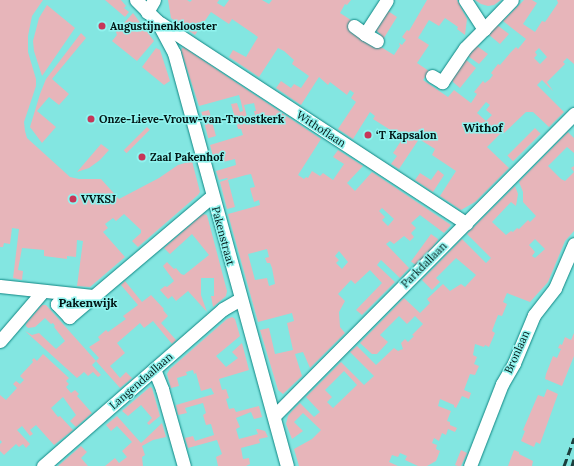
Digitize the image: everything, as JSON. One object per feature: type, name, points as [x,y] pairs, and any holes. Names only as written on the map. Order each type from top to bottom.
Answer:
[{"type":"street","name":"Pakenstraat","points":[[136,0],[157,21],[174,53],[240,299],[287,466]]},
{"type":"street","points":[[147,12],[154,0]]},
{"type":"street","points":[[365,34],[388,0]]},
{"type":"street","points":[[465,0],[484,29]]},
{"type":"street","points":[[432,76],[442,82],[465,48],[512,0]]},
{"type":"street","name":"Withoflaan","points":[[157,21],[466,223]]},
{"type":"street","points":[[354,26],[377,41]]},
{"type":"street","name":"Parkdallaan","points":[[274,416],[574,114]]},
{"type":"street","points":[[68,294],[57,304],[69,317],[212,196]]},
{"type":"street","name":"Bronlaan","points":[[470,466],[502,384],[514,363],[534,315],[555,288],[574,244]]},
{"type":"street","points":[[0,286],[92,296]]},
{"type":"street","points":[[0,341],[43,291]]},
{"type":"street","name":"Langendaallaan","points":[[42,466],[223,309],[240,299]]},
{"type":"street","points":[[154,370],[162,389],[184,466]]},
{"type":"shaded area","points":[[0,0],[43,0],[32,16],[28,36],[28,52],[36,79],[36,86],[24,122],[25,131],[27,138],[70,177],[79,179],[101,179],[119,199],[159,178],[178,165],[192,161],[200,192],[138,247],[132,241],[141,233],[141,230],[124,214],[116,221],[113,218],[105,224],[108,228],[103,232],[125,257],[90,287],[77,286],[83,241],[77,240],[76,257],[67,256],[67,259],[44,256],[44,250],[22,248],[18,270],[23,271],[22,280],[13,278],[19,229],[12,228],[10,244],[4,243],[3,247],[0,247]]},
{"type":"shaded area","points":[[105,0],[121,0],[126,6],[124,8],[129,12],[125,17]]},
{"type":"shaded area","points":[[168,0],[187,0],[190,2],[192,0],[219,0],[217,3],[224,7],[229,0],[262,0],[269,4],[272,0],[351,0],[347,5],[345,4],[340,13],[354,22],[351,32],[373,47],[376,44],[394,55],[400,46],[399,43],[402,45],[406,40],[402,37],[407,30],[409,31],[427,0],[457,0],[467,19],[465,35],[457,29],[458,27],[445,18],[439,26],[429,20],[418,38],[429,45],[417,63],[429,71],[423,80],[448,97],[454,90],[471,103],[477,94],[474,92],[483,81],[485,83],[490,79],[493,75],[491,73],[498,64],[500,65],[516,47],[518,49],[526,39],[503,21],[524,0],[532,0],[537,3],[523,24],[535,32],[542,21],[545,22],[558,3],[557,0],[574,0],[574,64],[567,58],[563,62],[565,64],[547,82],[553,91],[542,80],[537,85],[564,112],[549,127],[533,112],[526,112],[504,133],[502,132],[487,147],[509,168],[475,202],[461,210],[440,196],[456,171],[432,155],[435,149],[419,139],[399,169],[391,164],[397,156],[393,153],[403,138],[373,119],[375,116],[370,112],[353,139],[338,129],[356,102],[351,98],[354,93],[350,90],[347,95],[330,82],[328,85],[319,77],[301,105],[276,88],[281,81],[291,88],[294,84],[301,88],[309,76],[292,64],[294,60],[284,51],[278,48],[259,77],[229,57],[233,50],[246,57],[258,37],[232,19],[229,24],[211,12],[195,35],[171,18]],"holes":[[[539,48],[547,57],[540,64],[534,58],[537,55],[535,52]],[[486,102],[490,105],[486,110],[492,115],[486,121],[477,113]]]},
{"type":"shaded area","points":[[475,0],[501,0],[494,5],[488,6]]},
{"type":"shaded area","points":[[47,5],[75,28],[42,76],[34,51],[33,41],[39,18]]},
{"type":"shaded area","points":[[388,11],[397,17],[382,41],[379,39],[381,35],[376,30]]},
{"type":"shaded area","points":[[133,13],[154,41],[137,61],[112,41],[117,35],[116,32]]},
{"type":"shaded area","points":[[497,25],[509,34],[500,44],[488,34]]},
{"type":"shaded area","points":[[81,33],[86,38],[52,79],[69,94],[59,105],[49,97],[37,111],[56,127],[42,143],[30,127],[40,94],[46,79]]},
{"type":"shaded area","points":[[477,46],[488,54],[479,64],[468,56]]},
{"type":"shaded area","points":[[183,47],[321,139],[298,175],[304,179],[306,177],[308,178],[312,171],[320,176],[323,173],[333,180],[344,164],[333,157],[338,150],[363,166],[347,183],[355,191],[372,172],[451,225],[444,233],[420,215],[411,223],[416,228],[411,233],[414,237],[410,241],[404,236],[394,244],[390,241],[386,244],[409,268],[400,278],[381,260],[377,265],[395,282],[362,315],[356,310],[382,283],[370,270],[355,284],[351,280],[338,294],[345,301],[339,312],[340,327],[345,333],[310,368],[303,352],[295,354],[302,376],[283,394],[278,390],[260,330],[269,328],[275,354],[293,350],[287,323],[294,321],[292,313],[258,322],[228,214],[260,205],[259,200],[254,202],[250,188],[255,187],[251,174],[228,180],[235,207],[227,209],[220,182],[228,179],[219,180],[216,171],[236,165],[235,159],[223,162],[222,158],[214,160],[210,145],[243,135],[241,129],[238,129],[231,104],[237,103],[240,112],[243,111],[239,95],[199,106],[181,50]],"holes":[[[254,103],[256,111],[254,111],[255,115],[247,117],[244,105]],[[382,208],[394,219],[388,226],[382,220],[385,217],[379,211]],[[267,249],[269,257],[265,258],[267,263],[270,263],[272,268],[275,284],[269,286],[267,278],[255,280],[248,254]],[[339,251],[348,262],[342,269],[336,263],[339,260],[335,256]]]},
{"type":"shaded area","points":[[156,48],[160,50],[170,81],[164,85],[142,67]]},
{"type":"shaded area","points":[[465,59],[476,68],[460,88],[453,82],[452,78]]},
{"type":"shaded area","points":[[209,110],[216,136],[208,138],[201,112]]},
{"type":"shaded area","points":[[147,127],[150,130],[126,153],[124,150]]},
{"type":"shaded area","points":[[535,128],[541,134],[513,161],[507,156]]},
{"type":"shaded area","points":[[568,132],[574,138],[574,153],[567,147],[548,166],[565,181],[574,172],[574,231],[565,241],[548,282],[530,302],[507,293],[503,302],[507,304],[502,316],[498,315],[492,331],[495,333],[489,347],[475,344],[473,355],[477,357],[474,364],[479,366],[475,375],[470,374],[464,390],[471,393],[469,399],[462,396],[456,408],[454,405],[440,399],[438,406],[451,411],[447,421],[450,422],[450,425],[457,428],[455,432],[448,429],[446,435],[442,433],[439,441],[434,438],[432,443],[437,445],[436,449],[440,451],[436,461],[427,466],[418,466],[405,460],[407,456],[400,453],[398,457],[392,455],[389,462],[398,466],[299,466],[294,449],[312,439],[321,430],[303,413],[294,422],[303,431],[292,439],[286,424],[288,416],[300,403],[314,417],[320,412],[306,397],[341,362],[364,385],[374,376],[350,352],[357,346],[376,365],[394,348],[398,351],[403,349],[401,343],[405,339],[408,342],[414,336],[412,335],[423,324],[415,316],[407,324],[399,316],[380,335],[388,342],[377,354],[372,354],[360,343],[404,298],[420,313],[430,303],[427,299],[443,284],[450,291],[461,284],[465,287],[476,275],[456,258],[436,278],[440,282],[432,290],[422,280],[462,239],[486,263],[491,258],[467,234],[515,186],[518,194],[516,206],[511,202],[492,222],[506,235],[511,231],[513,232],[517,228],[519,229],[528,220],[530,222],[536,216],[523,202],[523,192],[519,182]],"holes":[[[535,239],[545,249],[535,258],[532,256],[535,252],[529,245]],[[344,371],[357,385],[333,408],[327,402],[332,397],[325,390]]]},
{"type":"shaded area","points":[[101,144],[109,150],[100,160],[89,168],[77,172]]},
{"type":"shaded area","points":[[438,170],[444,175],[433,192],[415,180],[420,173],[431,180]]},
{"type":"shaded area","points":[[203,214],[207,215],[227,291],[226,296],[213,307],[211,296],[214,296],[214,278],[201,278],[201,295],[207,312],[188,291],[176,301],[172,296],[168,299],[160,290],[165,286],[167,287],[174,281],[163,266],[167,262],[174,269],[176,268],[181,274],[184,275],[209,255],[192,234],[170,254],[164,248]]},
{"type":"shaded area","points":[[431,234],[438,239],[418,267],[411,262]]},
{"type":"shaded area","points":[[125,281],[142,302],[151,295],[164,309],[163,310],[168,316],[161,323],[176,340],[172,344],[153,321],[144,328],[140,323],[117,343],[125,353],[110,366],[120,378],[126,372],[132,378],[120,388],[96,361],[99,358],[89,347],[100,340],[98,337],[106,330],[108,332],[126,319],[123,316],[138,305],[121,285]]},
{"type":"shaded area","points":[[42,305],[46,305],[96,361],[92,365],[101,375],[98,377],[93,372],[88,376],[84,372],[77,378],[25,331],[32,335],[39,333],[56,349],[65,341],[54,327],[55,326],[53,323],[51,324],[45,318],[35,327],[28,328],[26,324]]},
{"type":"shaded area","points":[[232,317],[235,319],[240,336],[216,356],[226,367],[238,358],[232,352],[242,343],[249,370],[219,379],[222,390],[226,389],[229,398],[226,399],[229,409],[234,408],[236,412],[259,406],[262,417],[254,419],[251,412],[236,418],[240,427],[236,429],[239,439],[258,434],[256,429],[265,431],[268,437],[259,439],[260,443],[241,448],[243,459],[249,458],[250,464],[246,466],[218,466],[216,457],[222,454],[217,440],[188,448],[185,438],[193,436],[195,441],[214,435],[211,424],[206,425],[203,415],[206,413],[203,403],[185,408],[187,413],[178,415],[176,405],[214,394],[211,388],[201,391],[196,373],[194,374],[193,370],[186,372],[187,375],[177,378],[179,386],[171,388],[167,374],[170,369],[227,319]]},
{"type":"shaded area","points":[[574,333],[574,356],[562,386],[545,379],[553,356],[557,358],[561,349],[558,348],[560,344],[562,345],[565,337],[571,340]]},
{"type":"shaded area","points":[[43,354],[69,378],[66,381],[69,384],[66,387],[71,393],[75,390],[79,394],[77,396],[92,413],[76,427],[70,421],[76,415],[63,397],[51,408],[58,417],[60,416],[73,430],[54,445],[36,425],[30,430],[33,434],[30,436],[22,426],[17,430],[30,444],[26,448],[23,444],[19,447],[16,444],[4,455],[0,451],[0,444],[2,442],[0,440],[0,395],[6,400],[17,388],[13,384],[16,381],[20,384],[24,380],[20,376],[33,362],[32,360],[34,358],[37,361]]},
{"type":"shaded area","points":[[150,387],[152,388],[160,416],[149,425],[147,423],[152,418],[141,405],[128,416],[122,411]]},
{"type":"shaded area","points":[[547,389],[558,394],[540,444],[536,442],[534,447],[521,441],[525,431],[523,430],[538,395],[544,397]]},
{"type":"shaded area","points":[[117,416],[141,443],[162,423],[166,437],[153,440],[142,446],[145,455],[142,457],[143,466],[105,466],[115,458],[119,463],[127,457],[122,451],[132,442],[117,426],[111,431],[106,425]]},
{"type":"shaded area","points":[[81,446],[87,452],[81,458],[88,466],[58,466]]},
{"type":"shaded area","points":[[461,450],[467,453],[461,466],[458,466],[455,465]]},
{"type":"shaded area","points":[[514,450],[533,461],[532,466],[508,466]]},
{"type":"railway","points":[[564,466],[574,438]]},
{"type":"railway","points":[[572,466],[574,459]]},
{"type":"place","name":"Augustijnenklooster","points":[[102,26]]},
{"type":"place","name":"Onze-Lieve-Vrouw-van-Troostkerk","points":[[91,119]]},
{"type":"place","name":"‘T Kapsalon","points":[[368,135]]},
{"type":"place","name":"Zaal Pakenhof","points":[[142,157]]},
{"type":"place","name":"VVKSJ","points":[[73,199]]},
{"type":"district","name":"Withof","points":[[483,128]]},
{"type":"district","name":"Pakenwijk","points":[[88,303]]}]
